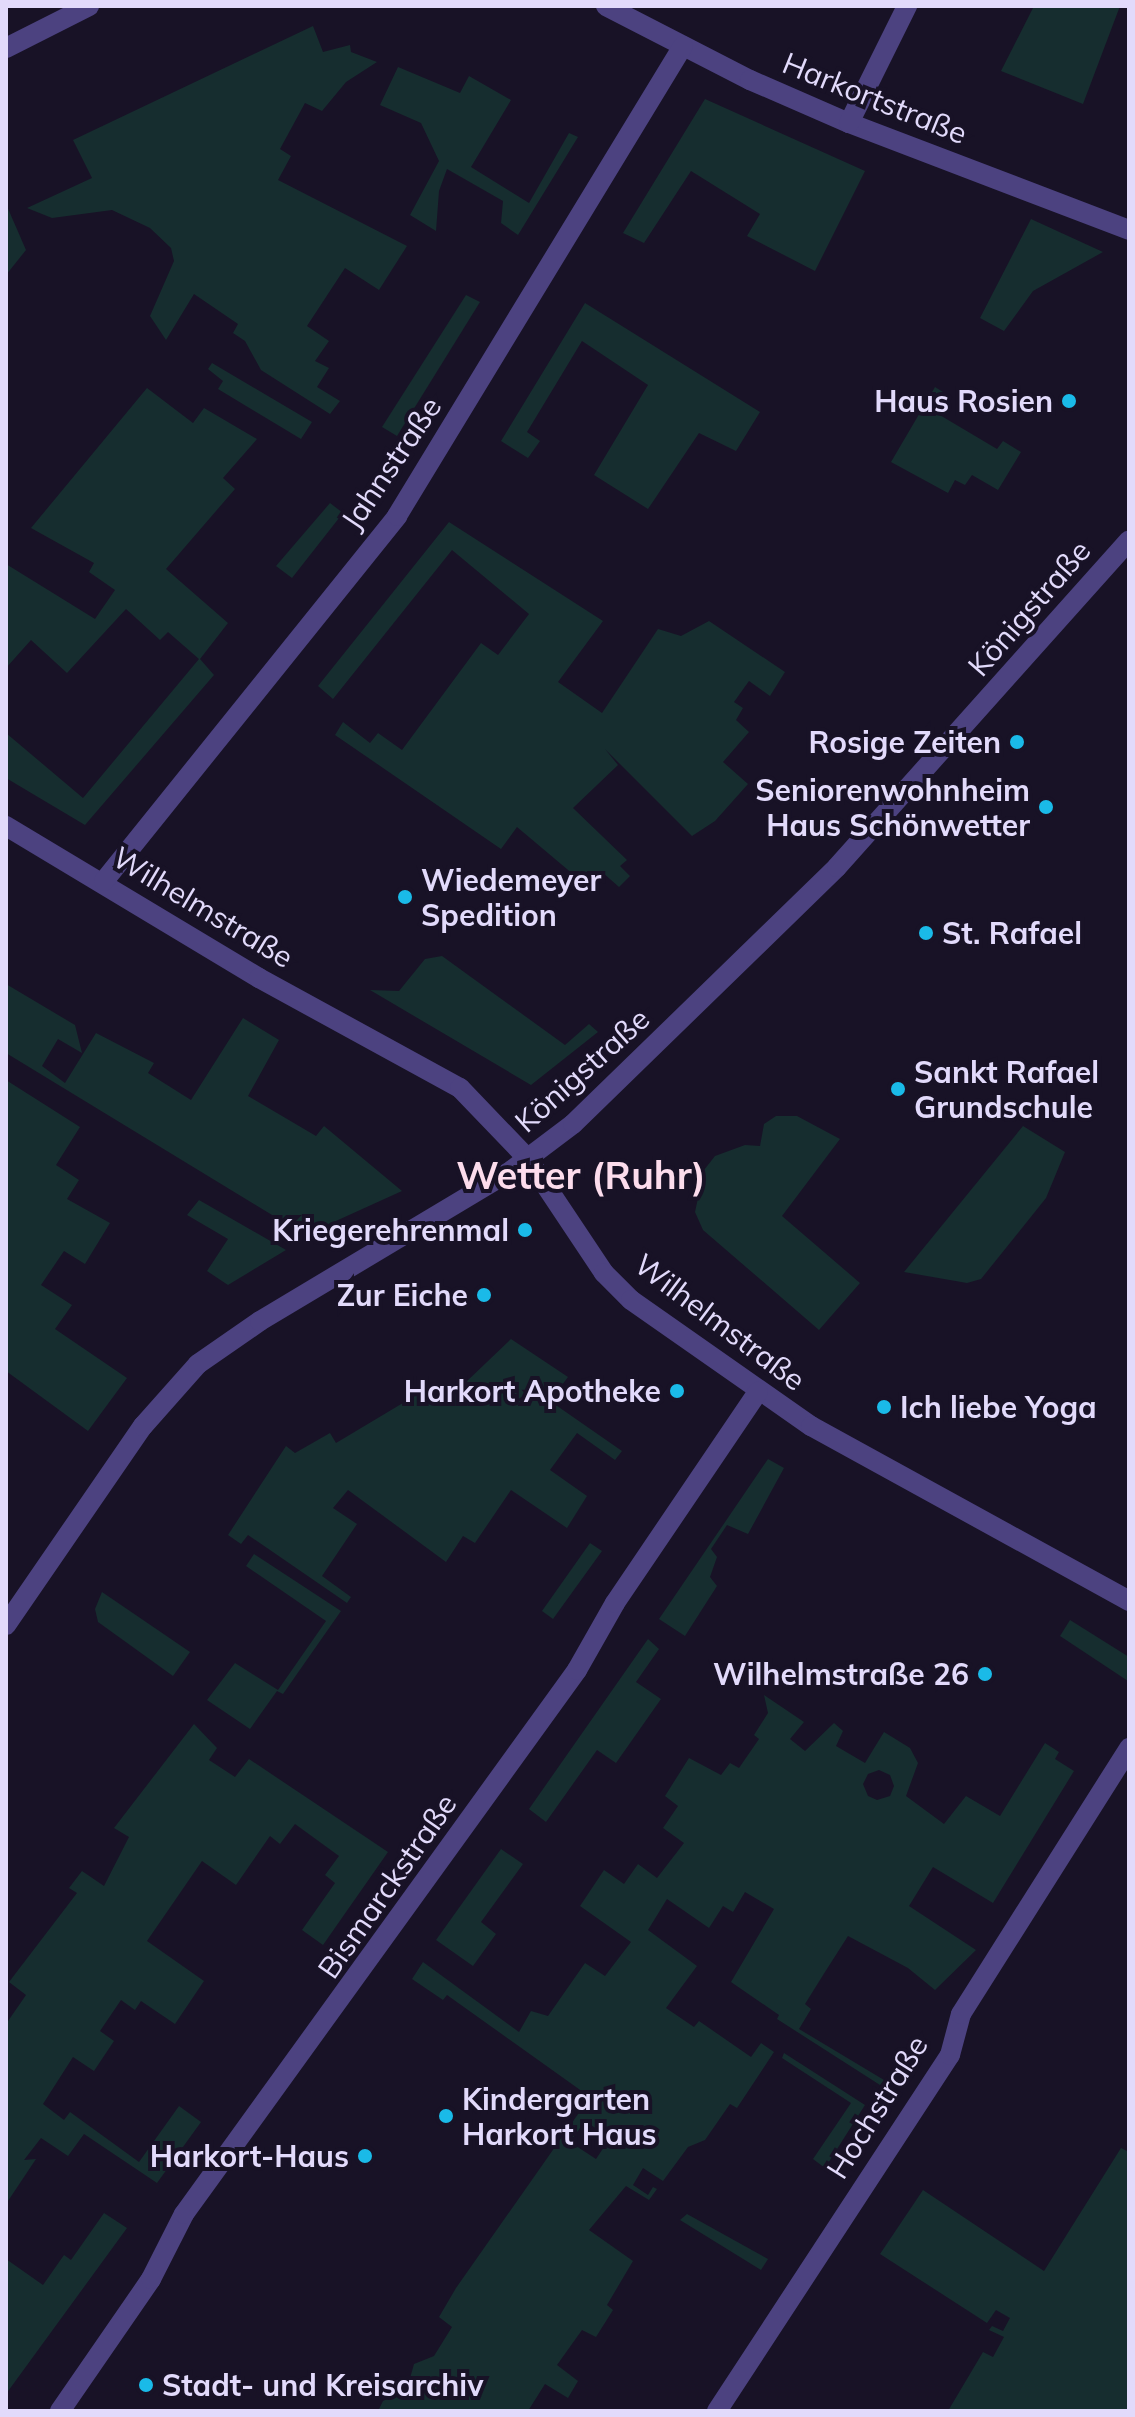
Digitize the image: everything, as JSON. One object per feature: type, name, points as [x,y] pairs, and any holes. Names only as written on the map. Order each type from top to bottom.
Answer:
[{"type":"street","points":[[6,48],[89,6]]},
{"type":"street","name":"Harkortstraße","points":[[606,6],[683,46],[849,123],[1129,230]]},
{"type":"street","points":[[849,123],[907,6]]},
{"type":"street","name":"Jahnstraße","points":[[104,881],[397,516],[683,46]]},
{"type":"street","name":"Königstraße","points":[[6,1625],[135,1437],[198,1364],[260,1321],[528,1159],[645,1056],[837,867],[1129,540]]},
{"type":"street","name":"Wilhelmstraße","points":[[6,826],[104,881],[259,978],[460,1088],[528,1159],[604,1273],[631,1300],[758,1392],[1129,1601]]},
{"type":"street","name":"Bismarckstraße","points":[[60,2411],[151,2279],[184,2214],[577,1670],[615,1603],[758,1392]]},
{"type":"street","name":"Hochstraße","points":[[717,2411],[950,2055],[961,2014],[1129,1748]]},
{"type":"green space","points":[[1034,6],[1120,6],[1083,104],[1001,71]]},
{"type":"green space","points":[[313,26],[323,52],[350,45],[351,52],[377,62],[346,82],[322,111],[305,103],[280,149],[291,156],[278,180],[407,246],[379,290],[345,268],[307,326],[329,341],[315,361],[329,368],[317,387],[340,401],[330,414],[261,370],[245,341],[233,333],[238,324],[194,294],[166,340],[150,316],[174,261],[171,248],[150,228],[112,210],[52,218],[27,208],[92,178],[73,140]]},
{"type":"green space","points":[[398,67],[460,93],[469,76],[511,100],[471,167],[529,203],[569,133],[578,137],[518,235],[501,223],[503,201],[447,169],[439,191],[436,231],[410,215],[439,161],[421,123],[380,105]]},
{"type":"green space","points":[[705,99],[865,171],[815,271],[747,236],[760,214],[691,171],[644,243],[623,233]]},
{"type":"green space","points":[[6,204],[26,250],[6,275]]},
{"type":"green space","points":[[1031,219],[1103,252],[1033,291],[1004,331],[980,318]]},
{"type":"green space","points":[[466,295],[480,302],[397,436],[382,427]]},
{"type":"green space","points":[[585,303],[760,412],[736,451],[699,433],[648,509],[594,475],[648,385],[582,341],[527,432],[540,441],[528,458],[501,441]]},
{"type":"green space","points":[[212,363],[312,422],[301,439],[218,389],[223,381],[208,369]]},
{"type":"green space","points":[[935,387],[943,392],[933,411],[997,449],[1003,441],[1021,452],[998,490],[972,475],[965,485],[955,480],[948,493],[891,462]]},
{"type":"green space","points":[[147,388],[193,423],[204,408],[257,439],[223,478],[235,489],[166,569],[228,623],[200,659],[214,675],[85,825],[6,778],[6,733],[83,798],[199,659],[168,632],[160,640],[126,609],[67,673],[31,640],[6,668],[6,564],[95,619],[115,590],[89,572],[94,563],[31,528]]},
{"type":"green space","points":[[330,503],[343,513],[292,578],[276,566]]},
{"type":"green space","points":[[449,522],[603,621],[558,682],[602,713],[658,629],[681,636],[709,621],[785,672],[770,696],[749,681],[734,702],[743,708],[736,720],[749,732],[723,762],[748,784],[715,821],[692,836],[605,749],[618,765],[573,808],[627,860],[620,866],[630,876],[619,887],[602,872],[589,881],[574,875],[517,827],[501,849],[335,735],[343,722],[370,743],[378,733],[402,750],[481,643],[498,655],[529,614],[452,550],[333,699],[318,686]]},
{"type":"green space","points":[[442,956],[565,1045],[589,1024],[598,1032],[531,1085],[370,990],[399,991],[425,959]]},
{"type":"green space","points":[[6,984],[75,1025],[82,1053],[58,1039],[42,1066],[65,1083],[96,1033],[154,1063],[148,1073],[191,1100],[243,1018],[279,1040],[248,1096],[316,1136],[324,1126],[402,1191],[305,1235],[6,1053]]},
{"type":"green space","points":[[6,1080],[80,1127],[56,1165],[79,1180],[67,1199],[110,1223],[85,1264],[64,1251],[41,1285],[72,1305],[55,1329],[127,1378],[88,1431],[6,1371]]},
{"type":"green space","points":[[776,1116],[797,1116],[840,1139],[782,1216],[860,1283],[819,1330],[703,1230],[695,1212],[704,1170],[715,1156],[745,1145],[760,1146],[764,1124]]},
{"type":"green space","points":[[1023,1126],[1065,1152],[1046,1198],[981,1279],[967,1283],[904,1272]]},
{"type":"green space","points":[[199,1200],[286,1250],[228,1285],[207,1271],[228,1239],[187,1215]]},
{"type":"green space","points":[[511,1339],[568,1377],[550,1401],[622,1451],[615,1460],[577,1433],[550,1470],[587,1496],[567,1528],[511,1490],[475,1543],[463,1536],[446,1562],[348,1490],[333,1508],[357,1524],[322,1576],[351,1597],[347,1603],[248,1535],[241,1544],[228,1535],[286,1446],[295,1453],[330,1433],[336,1443],[428,1388],[443,1404]]},
{"type":"green space","points":[[768,1459],[784,1468],[748,1534],[727,1525],[711,1549],[717,1557],[710,1577],[717,1586],[685,1636],[659,1619]]},
{"type":"green space","points":[[590,1543],[602,1551],[553,1619],[542,1611]]},
{"type":"green space","points":[[254,1554],[341,1611],[283,1694],[277,1691],[250,1729],[207,1700],[235,1663],[278,1690],[326,1621],[246,1566]]},
{"type":"green space","points":[[102,1592],[190,1652],[173,1676],[98,1622],[95,1609]]},
{"type":"green space","points":[[1070,1620],[1129,1657],[1128,1681],[1060,1636]]},
{"type":"green space","points":[[648,1639],[659,1649],[636,1682],[661,1699],[616,1763],[597,1750],[546,1822],[529,1809]]},
{"type":"green space","points":[[764,1695],[804,1722],[790,1739],[805,1751],[834,1723],[843,1731],[836,1746],[865,1763],[884,1732],[910,1748],[918,1763],[906,1796],[944,1824],[966,1796],[1000,1816],[1045,1743],[1059,1752],[1055,1759],[1074,1771],[993,1903],[933,1867],[909,1906],[976,1950],[935,1990],[908,1968],[848,1936],[805,2004],[811,2009],[799,2029],[884,2080],[880,2085],[777,2019],[779,2015],[731,1982],[774,1909],[745,1892],[733,1912],[723,1906],[709,1928],[667,1899],[648,1930],[697,1966],[666,2008],[694,2027],[699,2021],[751,2057],[761,2043],[774,2052],[737,2108],[730,2104],[705,2140],[688,2147],[663,2181],[643,2168],[633,2185],[648,2195],[653,2187],[657,2189],[649,2200],[626,2186],[589,2230],[633,2261],[607,2305],[613,2310],[596,2337],[582,2330],[557,2365],[578,2381],[568,2398],[545,2384],[528,2411],[378,2411],[383,2401],[407,2389],[414,2364],[434,2356],[452,2327],[439,2317],[456,2288],[590,2097],[447,1995],[443,2000],[412,1979],[423,1962],[519,2032],[531,2011],[548,2016],[585,1963],[605,1976],[631,1942],[580,1906],[604,1870],[624,1884],[638,1864],[657,1878],[684,1843],[663,1828],[678,1806],[665,1796],[689,1758],[721,1775],[730,1763],[739,1768],[759,1739],[754,1735],[768,1713]],"holes":[[[879,1770],[890,1775],[894,1786],[890,1796],[877,1800],[868,1796],[863,1784],[868,1774]],[[585,2121],[610,2138],[596,2159],[570,2142]]]},
{"type":"green space","points":[[194,1724],[217,1748],[209,1760],[235,1777],[249,1759],[388,1852],[323,1945],[302,1930],[335,1883],[325,1875],[339,1856],[295,1824],[280,1844],[270,1836],[236,1885],[202,1861],[147,1941],[204,1981],[175,2024],[141,2001],[135,2010],[121,2000],[100,2031],[114,2041],[94,2071],[73,2057],[43,2104],[64,2120],[70,2112],[139,2162],[179,2106],[201,2122],[157,2183],[84,2134],[68,2156],[41,2138],[24,2160],[36,2159],[8,2201],[6,2024],[26,1995],[9,1982],[77,1893],[69,1888],[82,1871],[104,1886],[129,1837],[114,1828]]},
{"type":"green space","points":[[501,1849],[523,1864],[481,1922],[496,1934],[473,1966],[436,1940]]},
{"type":"green space","points":[[784,2053],[865,2105],[825,2168],[813,2159],[851,2103],[782,2058]]},
{"type":"green space","points":[[1121,2148],[1129,2152],[1129,2411],[948,2411],[983,2352],[993,2357],[1004,2337],[989,2330],[992,2326],[1003,2331],[1010,2318],[996,2310],[987,2323],[880,2254],[923,2190],[1044,2271]]},
{"type":"green space","points":[[104,2213],[127,2228],[6,2394],[6,2259],[43,2285],[64,2255],[71,2260]]},
{"type":"green space","points":[[687,2214],[768,2259],[761,2270],[680,2220]]},
{"type":"place","name":"Haus Rosien","points":[[1069,401]]},
{"type":"place","name":"Rosige Zeiten","points":[[1017,742]]},
{"type":"place","name":"Seniorenwohnheim Haus Schönwetter","points":[[1046,807]]},
{"type":"place","name":"Wiedemeyer Spedition","points":[[405,897]]},
{"type":"place","name":"St. Rafael","points":[[926,933]]},
{"type":"place","name":"Sankt Rafael Grundschule","points":[[898,1089]]},
{"type":"place","name":"Kriegerehrenmal","points":[[525,1230]]},
{"type":"place","name":"Zur Eiche","points":[[484,1295]]},
{"type":"place","name":"Harkort Apotheke","points":[[677,1391]]},
{"type":"place","name":"Ich liebe Yoga","points":[[884,1407]]},
{"type":"place","name":"Wilhelmstraße 26","points":[[985,1674]]},
{"type":"place","name":"Kindergarten Harkort Haus","points":[[446,2116]]},
{"type":"place","name":"Harkort-Haus","points":[[365,2156]]},
{"type":"place","name":"Stadt- und Kreisarchiv","points":[[146,2385]]},
{"type":"district","name":"Wetter (Ruhr)","points":[[581,1176]]}]
